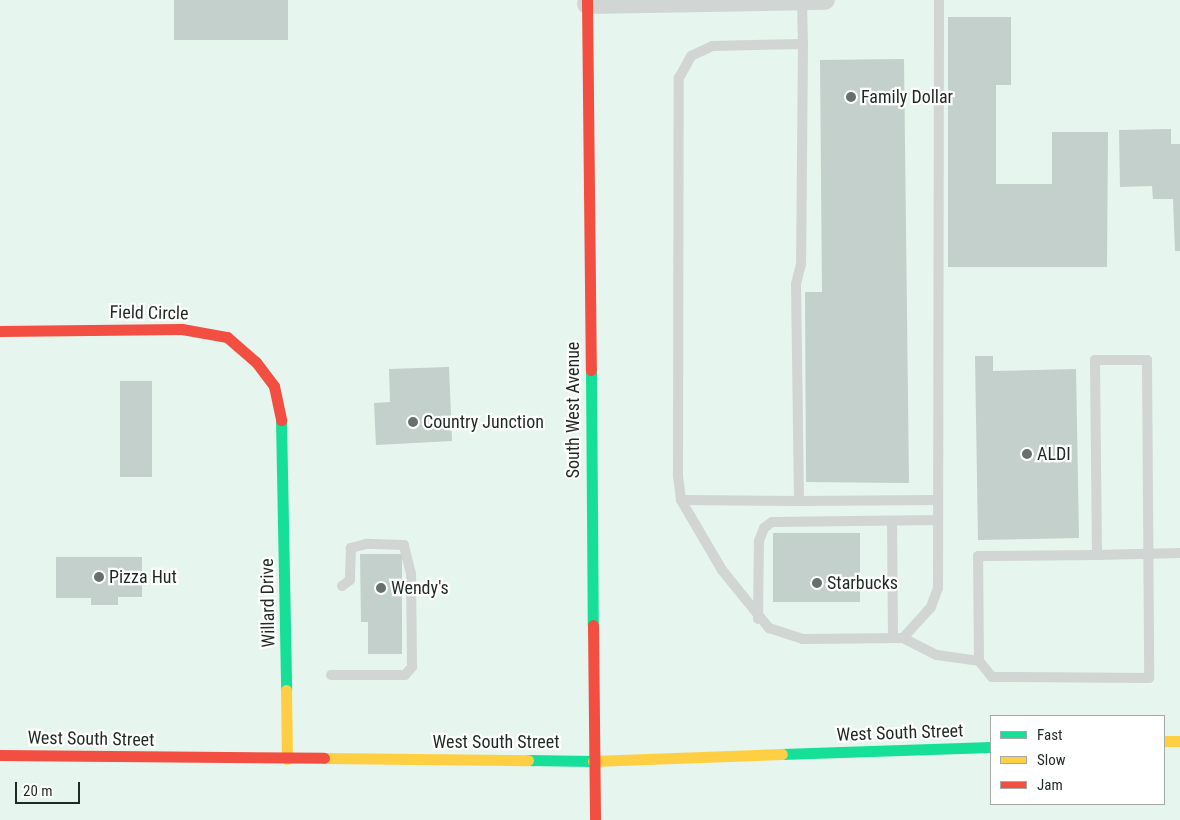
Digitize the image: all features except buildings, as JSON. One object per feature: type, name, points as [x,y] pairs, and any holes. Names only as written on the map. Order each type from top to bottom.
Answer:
[{"type":"street","points":[[587,2],[825,0]]},
{"type":"street","name":"South West Avenue","points":[[587,2],[595,820]]},
{"type":"street","name":"Field Circle","points":[[0,331],[182,329],[227,337],[256,362],[274,386],[280,412],[282,447]]},
{"type":"street","name":"Willard Drive","points":[[282,447],[287,759]]},
{"type":"street","points":[[1165,741],[1180,741]]},
{"type":"street","name":"West South Street","points":[[0,755],[593,761],[990,747]]},
{"type":"lane","points":[[898,638],[926,613],[937,595],[939,0]]},
{"type":"lane","points":[[799,501],[796,284],[801,264],[802,1]]},
{"type":"lane","points":[[803,44],[712,46],[691,56],[679,78],[678,474],[681,500],[715,561],[758,619],[778,633],[802,639],[898,638],[937,655],[979,661]]},
{"type":"lane","points":[[1097,555],[1095,360],[1147,360],[1148,554],[1149,678],[1001,678],[986,673],[979,661],[978,556],[1097,555],[1148,554],[1180,553]]},
{"type":"lane","points":[[681,500],[938,500]]},
{"type":"lane","points":[[758,619],[759,540],[768,525],[780,521],[938,520]]},
{"type":"lane","points":[[892,521],[898,638]]},
{"type":"lane","points":[[331,676],[405,675],[412,667],[410,574],[404,545],[366,544],[351,548],[350,580],[342,586]]},
{"type":"traffic: fast","points":[[591,370],[593,625]]},
{"type":"traffic: fast","points":[[281,420],[286,690]]},
{"type":"traffic: fast","points":[[782,754],[990,747]]},
{"type":"traffic: fast","points":[[528,760],[593,761]]},
{"type":"traffic: slow","points":[[286,690],[287,759]]},
{"type":"traffic: slow","points":[[1165,741],[1180,741]]},
{"type":"traffic: slow","points":[[593,761],[782,754]]},
{"type":"traffic: slow","points":[[324,758],[528,760]]},
{"type":"traffic: jam","points":[[587,0],[591,370]]},
{"type":"traffic: jam","points":[[0,331],[182,329],[227,337],[256,362],[274,386],[281,420]]},
{"type":"traffic: jam","points":[[593,625],[595,820]]},
{"type":"traffic: jam","points":[[0,755],[324,758]]},
{"type":"place","name":"Family Dollar","points":[[851,97]]},
{"type":"place","name":"Country Junction","points":[[413,422]]},
{"type":"place","name":"ALDI","points":[[1027,454]]},
{"type":"place","name":"Pizza Hut","points":[[99,577]]},
{"type":"place","name":"Starbucks","points":[[817,583]]},
{"type":"place","name":"Wendy's","points":[[381,588]]}]
